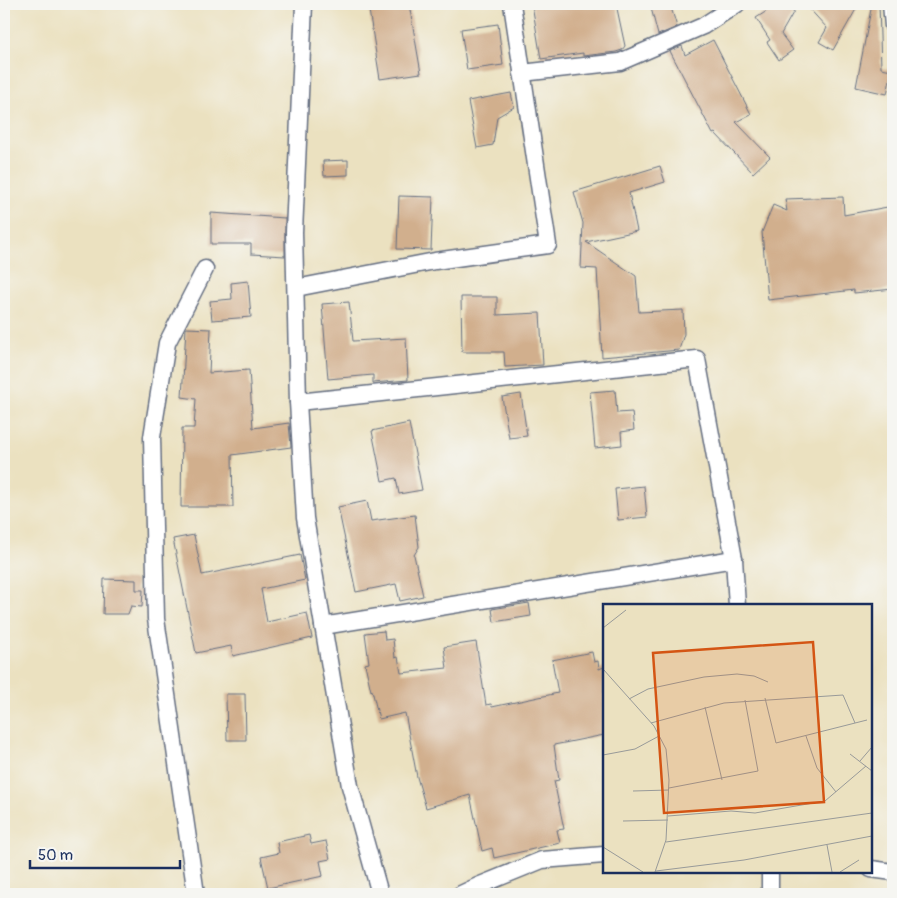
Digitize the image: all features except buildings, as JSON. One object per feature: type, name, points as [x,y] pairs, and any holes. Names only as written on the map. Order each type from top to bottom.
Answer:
[{"type":"street","points":[[304,4],[294,232],[298,402],[305,518],[350,786],[380,894]]},
{"type":"street","points":[[296,288],[435,261],[548,245],[512,4]]},
{"type":"street","points":[[522,73],[620,62],[703,26],[737,4]]},
{"type":"street","points":[[891,4],[893,26]]},
{"type":"street","points":[[196,894],[156,619],[152,437],[167,343],[205,269]]},
{"type":"street","points":[[298,402],[697,359],[734,560],[737,604]]},
{"type":"street","points":[[324,626],[734,560]]},
{"type":"street","points":[[464,894],[542,860],[603,855]]},
{"type":"street","points":[[872,869],[893,872]]},
{"type":"street","points":[[770,873],[770,894]]}]
